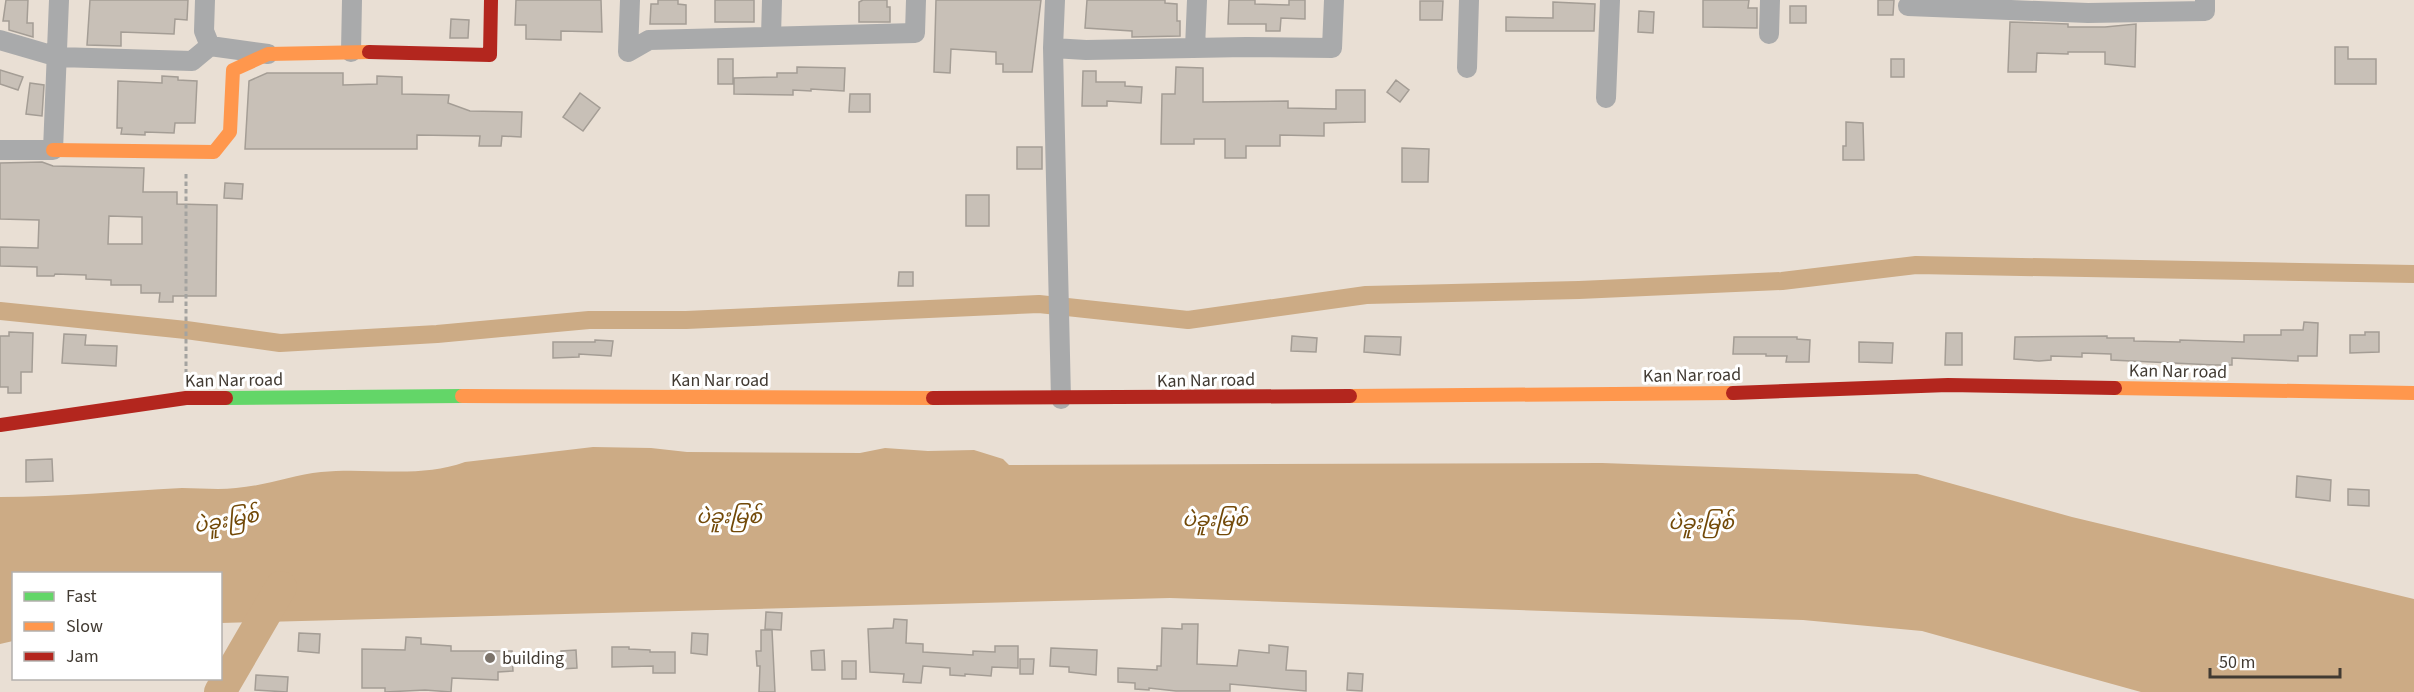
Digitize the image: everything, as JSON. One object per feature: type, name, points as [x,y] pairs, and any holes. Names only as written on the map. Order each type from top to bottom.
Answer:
[{"type":"street","points":[[53,150],[59,0]]},
{"type":"street","points":[[205,0],[204,31],[210,46]]},
{"type":"street","points":[[351,52],[352,0]]},
{"type":"street","points":[[0,40],[58,57],[192,62],[210,46],[267,54],[351,52],[490,55],[491,0]]},
{"type":"street","points":[[630,0],[628,52],[649,40],[915,33],[916,0]]},
{"type":"street","points":[[771,36],[772,0]]},
{"type":"street","points":[[1055,0],[1053,48],[1061,399]]},
{"type":"street","points":[[1195,48],[1197,0]]},
{"type":"street","points":[[1053,48],[1106,50],[1332,48],[1334,0]]},
{"type":"street","points":[[1467,68],[1469,0]]},
{"type":"street","points":[[1606,98],[1610,0]]},
{"type":"street","points":[[1769,34],[1770,0]]},
{"type":"street","points":[[1908,8],[2051,6],[2205,12],[2205,0]]},
{"type":"street","points":[[0,150],[214,152],[230,132],[233,70],[267,54]]},
{"type":"street","name":"Kan Nar road","points":[[0,425],[186,398],[404,396],[1061,399],[1745,393],[1947,385],[2414,393]]},
{"type":"path","points":[[186,171],[186,398]]},
{"type":"water","name":"ပဲခူးမြစ်","points":[[593,447],[651,448],[687,452],[860,453],[885,448],[928,451],[974,450],[1003,459],[1009,465],[1602,463],[1917,474],[2072,517],[2414,599],[2414,692],[2141,692],[1922,631],[1803,620],[1170,598],[222,623],[222,572],[12,572],[12,641],[0,644],[0,497],[182,488],[229,489],[321,472],[430,470],[465,462]]},
{"type":"building","points":[[6,0],[28,0],[27,23],[33,23],[33,37],[9,30],[9,21],[3,21]]},
{"type":"building","points":[[90,0],[188,0],[187,20],[175,19],[174,34],[121,32],[121,46],[87,45]]},
{"type":"building","points":[[516,0],[601,0],[602,32],[561,31],[561,40],[526,39],[526,25],[515,25]]},
{"type":"building","points":[[658,0],[678,0],[678,4],[686,5],[686,24],[650,24],[651,4],[658,4]]},
{"type":"building","points":[[715,0],[754,0],[754,22],[715,22]]},
{"type":"building","points":[[887,0],[887,7],[890,7],[890,22],[859,22],[859,2]]},
{"type":"building","points":[[936,0],[1041,0],[1032,72],[1003,72],[1003,64],[996,64],[996,52],[951,49],[950,73],[934,72]]},
{"type":"building","points":[[1087,0],[1165,0],[1165,3],[1177,4],[1180,36],[1132,37],[1132,31],[1085,28]]},
{"type":"building","points":[[1229,0],[1255,0],[1255,4],[1289,5],[1289,0],[1305,0],[1305,19],[1281,18],[1280,31],[1266,31],[1266,24],[1228,24]]},
{"type":"building","points":[[1703,0],[1749,0],[1748,8],[1757,8],[1757,28],[1703,27]]},
{"type":"building","points":[[1878,0],[1894,0],[1893,15],[1878,15]]},
{"type":"building","points":[[1420,1],[1443,1],[1442,20],[1420,20]]},
{"type":"building","points":[[1553,2],[1595,4],[1594,31],[1506,31],[1506,17],[1553,18]]},
{"type":"building","points":[[1790,6],[1806,6],[1806,23],[1790,23]]},
{"type":"building","points":[[1639,11],[1654,12],[1653,33],[1638,32]]},
{"type":"building","points":[[451,19],[469,20],[468,38],[450,38]]},
{"type":"building","points":[[2010,22],[2068,24],[2068,27],[2136,24],[2135,67],[2105,64],[2105,52],[2037,53],[2036,72],[2008,72]]},
{"type":"building","points":[[2335,47],[2348,47],[2348,59],[2376,59],[2376,84],[2335,84]]},
{"type":"building","points":[[718,59],[733,59],[733,84],[718,84]]},
{"type":"building","points":[[1891,59],[1904,59],[1904,77],[1891,77]]},
{"type":"building","points":[[797,67],[845,68],[844,91],[811,89],[811,91],[793,90],[793,95],[734,94],[734,78],[777,77],[777,73],[797,73]]},
{"type":"building","points":[[1176,67],[1203,68],[1203,102],[1288,101],[1288,108],[1336,109],[1336,90],[1365,90],[1365,122],[1324,123],[1324,136],[1280,135],[1280,146],[1246,146],[1246,158],[1225,158],[1225,139],[1194,139],[1194,144],[1161,144],[1162,94],[1175,94]]},
{"type":"building","points":[[0,70],[23,77],[18,90],[0,84]]},
{"type":"building","points":[[1083,71],[1096,71],[1096,82],[1125,82],[1125,86],[1142,87],[1141,103],[1107,101],[1107,106],[1082,106]]},
{"type":"building","points":[[267,73],[343,73],[343,85],[377,84],[377,76],[402,77],[402,94],[449,95],[448,103],[470,111],[522,112],[521,137],[502,136],[501,146],[479,146],[480,136],[417,135],[417,149],[245,149],[249,81]]},
{"type":"building","points":[[162,76],[197,81],[195,123],[175,123],[174,133],[121,134],[122,128],[117,128],[118,81],[162,83]]},
{"type":"building","points":[[1396,80],[1409,90],[1400,102],[1387,92]]},
{"type":"building","points":[[30,83],[44,85],[42,116],[26,114]]},
{"type":"building","points":[[580,93],[600,108],[583,131],[563,117]]},
{"type":"building","points":[[850,94],[870,94],[870,112],[849,112]]},
{"type":"building","points":[[1846,122],[1863,123],[1864,160],[1843,160],[1843,146],[1846,146]]},
{"type":"building","points":[[1017,147],[1042,147],[1042,169],[1017,169]]},
{"type":"building","points":[[1402,148],[1429,149],[1428,182],[1402,182]]},
{"type":"building","points":[[42,162],[53,166],[144,168],[143,192],[177,192],[177,204],[217,205],[216,296],[173,296],[173,302],[159,302],[160,293],[141,293],[141,285],[111,285],[111,280],[86,279],[86,275],[37,276],[37,267],[0,266],[0,247],[38,248],[39,220],[0,219],[0,163]],"holes":[[[109,216],[142,217],[142,244],[108,244]]]},
{"type":"building","points":[[225,183],[243,184],[242,199],[224,198]]},
{"type":"building","points":[[966,195],[989,195],[989,226],[966,226]]},
{"type":"building","points":[[899,272],[913,272],[913,286],[898,286]]},
{"type":"building","points":[[2304,322],[2318,323],[2317,356],[2298,356],[2298,361],[2232,358],[2232,365],[2214,365],[2111,360],[2111,354],[2082,353],[2082,357],[2051,356],[2051,360],[2014,359],[2015,337],[2107,336],[2107,338],[2134,338],[2134,341],[2244,342],[2244,335],[2281,335],[2281,330],[2303,330]]},
{"type":"building","points":[[9,332],[33,333],[32,372],[21,372],[21,393],[8,393],[8,387],[0,387],[0,336],[9,336]]},
{"type":"building","points":[[2365,332],[2379,332],[2379,352],[2350,353],[2350,335],[2365,335]]},
{"type":"building","points":[[1946,333],[1962,333],[1962,365],[1945,365]]},
{"type":"building","points":[[64,334],[86,335],[85,345],[117,346],[116,366],[62,363]]},
{"type":"building","points":[[1292,336],[1317,338],[1316,352],[1291,351]]},
{"type":"building","points":[[1365,336],[1401,337],[1400,355],[1364,352]]},
{"type":"building","points":[[1734,337],[1797,337],[1797,339],[1810,340],[1809,362],[1786,362],[1787,356],[1733,354]]},
{"type":"building","points":[[595,340],[613,341],[611,356],[579,354],[579,357],[553,358],[553,342],[595,342]]},
{"type":"building","points":[[1859,342],[1893,343],[1892,363],[1859,362]]},
{"type":"building","points":[[52,459],[53,481],[26,482],[26,460]]},
{"type":"building","points":[[2297,476],[2331,480],[2330,501],[2296,497]]},
{"type":"building","points":[[2348,489],[2369,490],[2369,506],[2348,505]]},
{"type":"building","points":[[766,612],[782,613],[781,630],[765,629]]},
{"type":"building","points":[[894,619],[907,620],[906,643],[923,644],[923,652],[973,655],[973,651],[995,652],[995,646],[1018,646],[1018,668],[992,667],[991,676],[965,674],[965,676],[950,675],[950,668],[923,666],[921,683],[903,682],[904,674],[870,672],[868,629],[893,628]]},
{"type":"building","points":[[1182,624],[1198,624],[1197,664],[1237,666],[1239,650],[1269,653],[1269,645],[1288,647],[1286,670],[1306,671],[1306,691],[1230,684],[1230,691],[1176,691],[1149,688],[1149,690],[1135,689],[1135,683],[1118,682],[1118,668],[1157,670],[1157,666],[1161,666],[1162,628],[1182,629]]},
{"type":"building","points":[[761,630],[772,630],[775,692],[759,692],[760,666],[757,666],[756,651],[761,651]]},
{"type":"building","points":[[299,633],[320,634],[319,653],[298,651]]},
{"type":"building","points":[[692,633],[708,634],[707,655],[691,653]]},
{"type":"building","points":[[406,637],[421,638],[421,644],[451,646],[451,651],[512,651],[513,671],[498,672],[498,680],[452,678],[451,692],[425,690],[385,692],[385,688],[362,688],[362,649],[405,650]]},
{"type":"building","points":[[612,647],[629,647],[629,649],[650,650],[650,652],[675,652],[675,673],[653,673],[653,666],[612,667]]},
{"type":"building","points":[[1051,648],[1097,650],[1096,675],[1069,672],[1069,667],[1050,666]]},
{"type":"building","points":[[576,650],[577,668],[561,669],[561,651]]},
{"type":"building","points":[[824,650],[825,670],[812,670],[811,651]]},
{"type":"building","points":[[1020,659],[1034,659],[1033,674],[1020,674]]},
{"type":"building","points":[[842,661],[856,661],[856,679],[842,679]]},
{"type":"building","points":[[1348,673],[1363,674],[1362,691],[1347,690]]},
{"type":"building","points":[[256,675],[288,677],[287,692],[255,690]]},
{"type":"waterway","points":[[0,311],[186,330],[280,343],[437,334],[589,320],[686,320],[1039,304],[1188,320],[1366,295],[1579,290],[1782,281],[1916,265],[2414,274]]},
{"type":"waterway","points":[[220,692],[281,587]]},
{"type":"traffic: fast","points":[[226,398],[462,396]]},
{"type":"traffic: slow","points":[[53,150],[214,152],[230,132],[233,70],[268,54],[369,52]]},
{"type":"traffic: slow","points":[[2115,388],[2414,393]]},
{"type":"traffic: slow","points":[[1350,396],[1733,393]]},
{"type":"traffic: slow","points":[[462,396],[933,398]]},
{"type":"traffic: jam","points":[[369,52],[490,55],[491,0]]},
{"type":"traffic: jam","points":[[1733,393],[1948,385],[2115,388]]},
{"type":"traffic: jam","points":[[933,398],[1350,396]]},
{"type":"traffic: jam","points":[[0,425],[186,398],[226,398]]},
{"type":"place","name":"building","points":[[490,658]]}]
